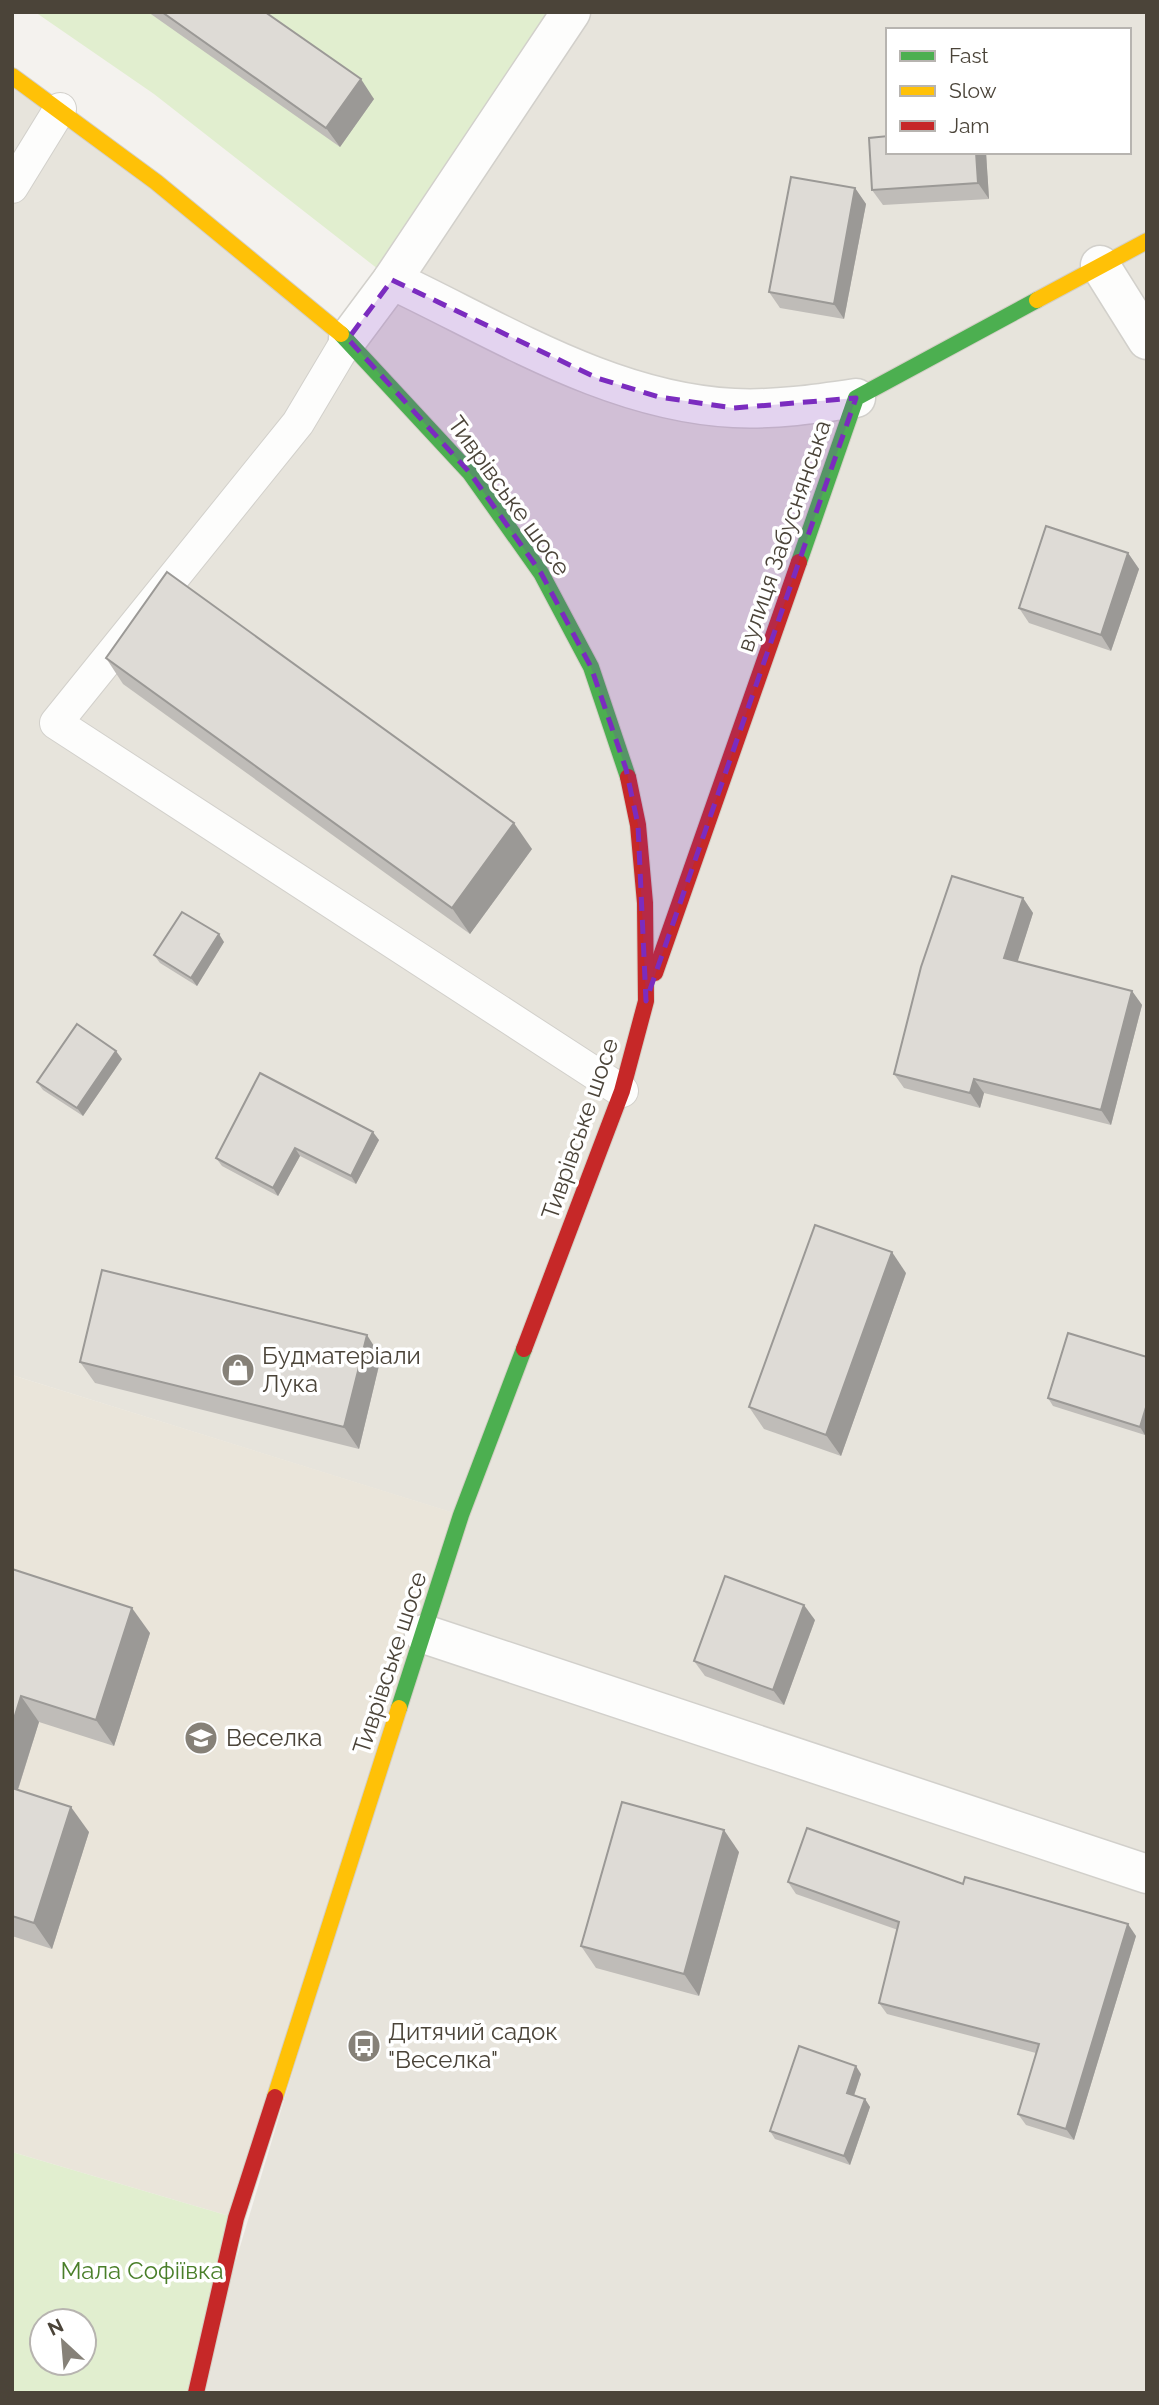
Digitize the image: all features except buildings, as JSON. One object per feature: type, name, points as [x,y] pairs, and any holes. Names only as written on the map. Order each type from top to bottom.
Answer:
[{"type":"main road","name":"Тиврівське шосе","points":[[12,76],[60,109],[348,339],[470,474],[541,573],[591,667],[626,769],[638,825],[645,903],[646,1001],[622,1091],[461,1515],[236,2218],[196,2393]]},
{"type":"main road","name":"вулиця Забуснянська","points":[[646,1001],[856,398],[1147,241]]},
{"type":"street","points":[[348,339],[392,280],[571,12]]},
{"type":"street","points":[[1100,265],[1147,340]]},
{"type":"street","points":[[392,280],[597,378],[659,397],[733,408],[789,407],[856,398]]},
{"type":"street","points":[[424,1634],[1147,1874]]},
{"type":"lane","points":[[12,187],[60,109]]},
{"type":"lane","points":[[348,339],[298,423],[56,723],[622,1091]]},
{"type":"highlighted area","points":[[392,280],[597,378],[659,397],[733,408],[856,398],[646,1001],[638,825],[626,769],[591,667],[541,573],[470,473],[348,339]]},
{"type":"shaded area","points":[[571,12],[1147,12],[1147,2393],[196,2393],[460,1515],[12,1375],[12,76],[348,338]]},
{"type":"shaded area","name":"Веселка","points":[[12,1375],[461,1515],[236,2218],[12,2152]]},
{"type":"green space","points":[[35,12],[571,12],[392,280],[154,94]]},
{"type":"green space","name":"Мала Софіївка","points":[[12,2152],[236,2218],[196,2393],[12,2393]]},
{"type":"traffic: fast","points":[[799,562],[856,398],[1037,300]]},
{"type":"traffic: fast","points":[[341,334],[470,473],[541,573],[591,667],[628,777]]},
{"type":"traffic: fast","points":[[399,1708],[461,1515],[524,1349]]},
{"type":"traffic: slow","points":[[12,76],[156,182],[341,334]]},
{"type":"traffic: slow","points":[[1037,300],[1147,241]]},
{"type":"traffic: slow","points":[[275,2097],[399,1708]]},
{"type":"traffic: jam","points":[[655,973],[799,562]]},
{"type":"traffic: jam","points":[[524,1349],[622,1091],[646,1001],[645,903],[638,825],[628,777]]},
{"type":"traffic: jam","points":[[196,2393],[236,2218],[275,2097]]},
{"type":"place","name":"Будматеріали Лука","points":[[238,1370]]},
{"type":"place","name":"Веселка","points":[[201,1738]]},
{"type":"place","name":"Дитячий садок \"Веселка\"","points":[[364,2046]]}]
